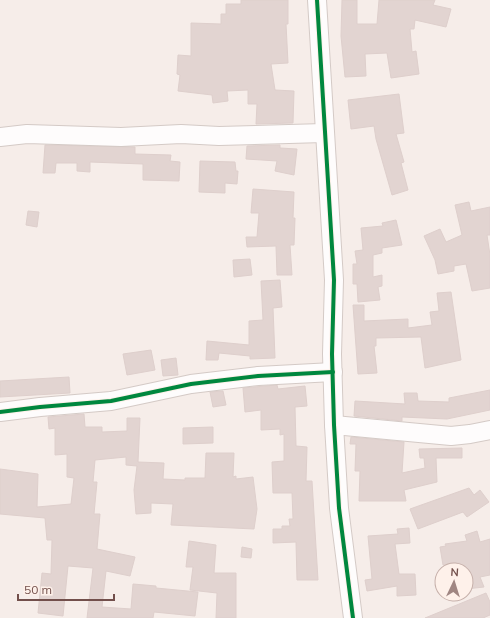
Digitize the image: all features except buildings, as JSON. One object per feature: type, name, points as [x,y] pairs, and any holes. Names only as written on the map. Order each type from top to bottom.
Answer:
[{"type":"street","points":[[317,0],[334,280],[334,424],[339,508],[353,618]]},
{"type":"street","points":[[0,137],[28,134],[121,137],[181,134],[219,136],[324,132]]},
{"type":"street","points":[[0,412],[40,406],[111,401],[191,384],[258,376],[333,372]]},
{"type":"street","points":[[334,424],[451,436],[490,430]]},
{"type":"cycle path","points":[[317,0],[334,280],[332,354],[334,425],[339,508],[353,618]]},
{"type":"cycle path","points":[[0,412],[111,401],[191,384],[258,376],[333,372]]}]
